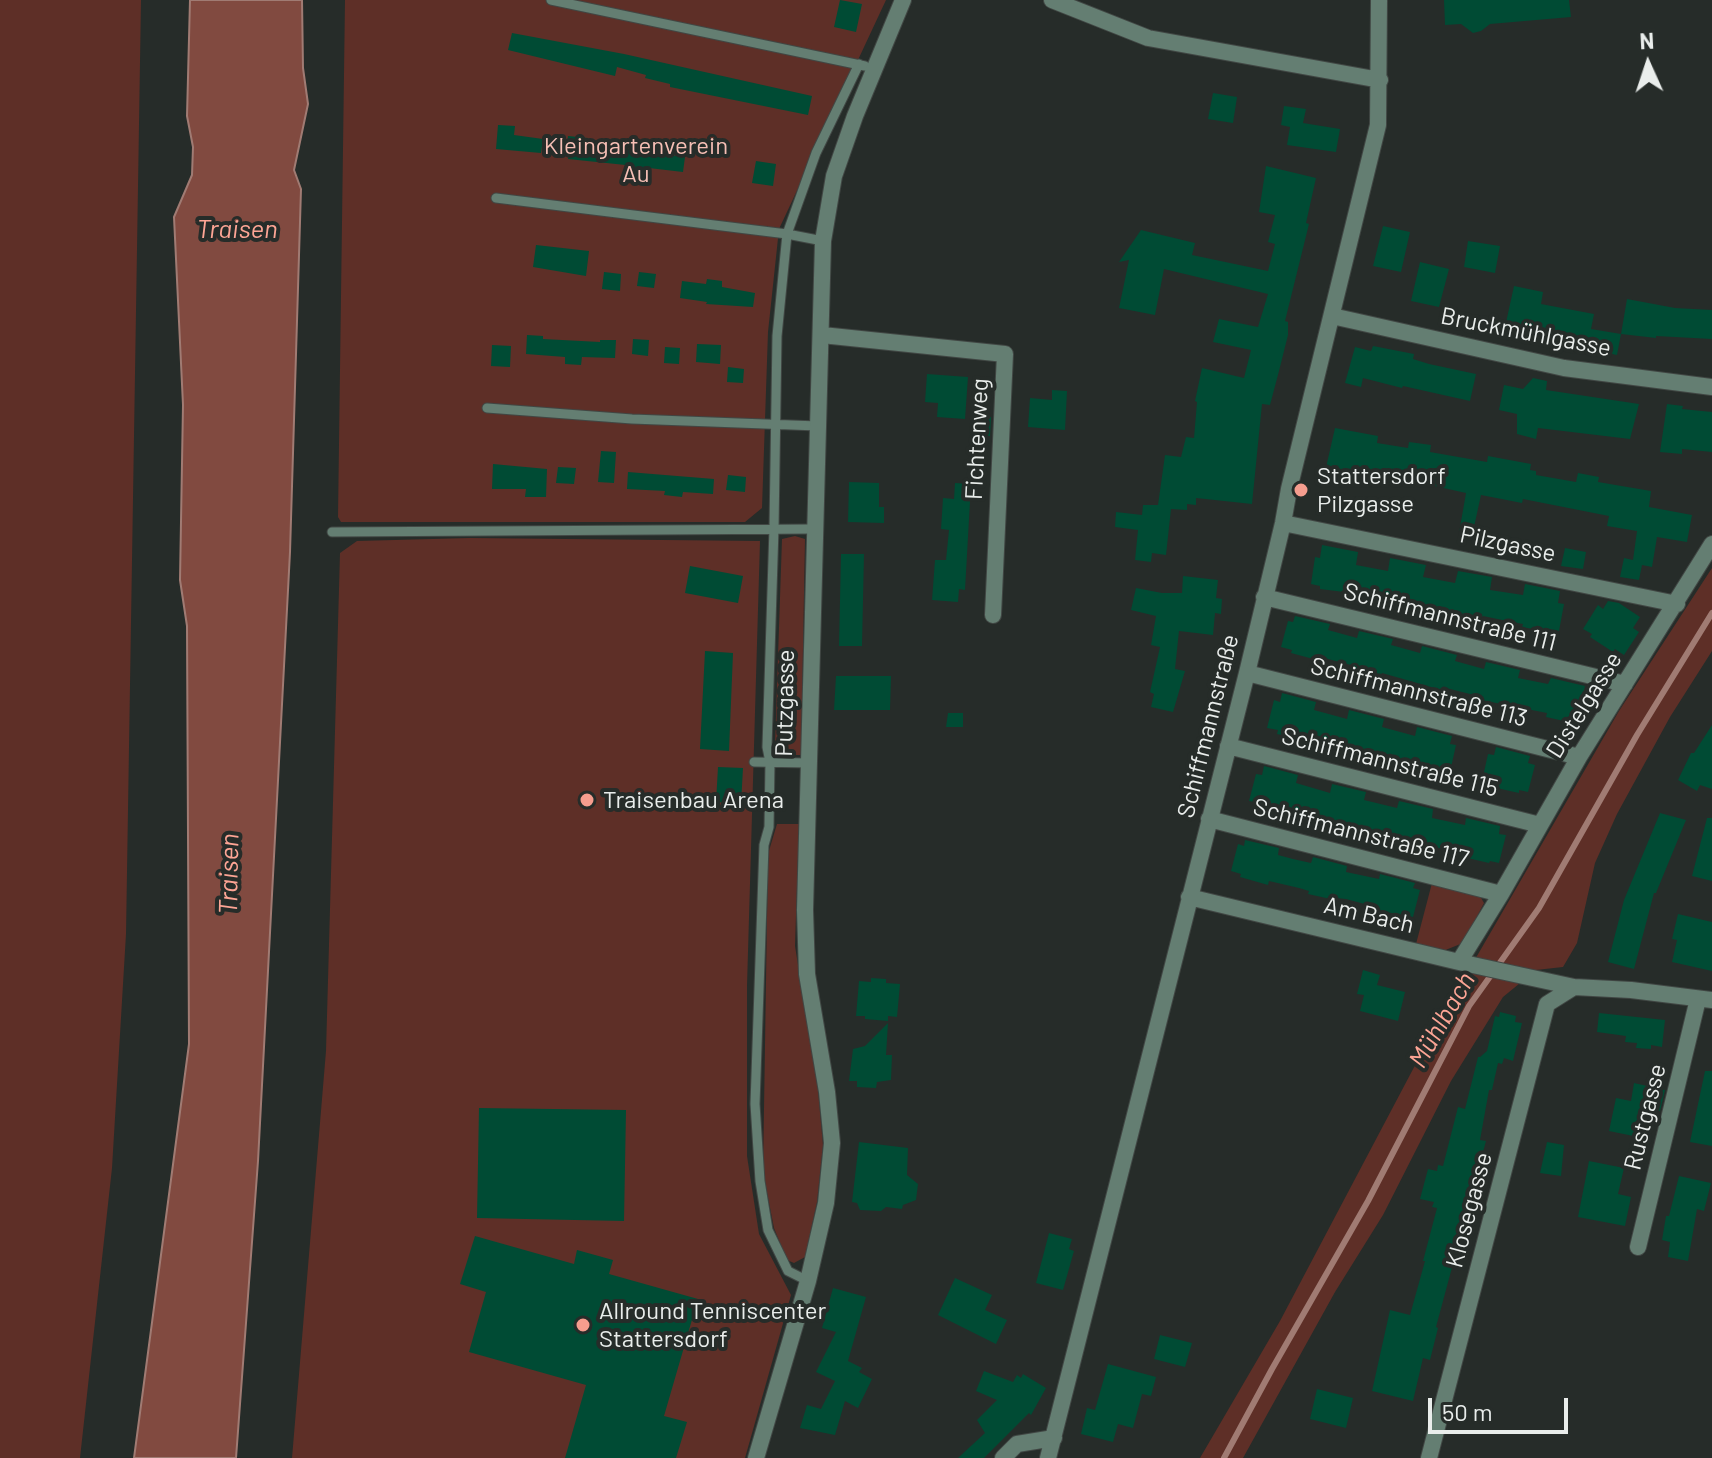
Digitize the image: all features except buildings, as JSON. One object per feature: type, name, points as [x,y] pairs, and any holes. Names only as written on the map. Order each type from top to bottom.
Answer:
[{"type":"street","name":"Putzgasse","points":[[756,1458],[808,1281],[826,1203],[832,1143],[827,1092],[807,974],[805,910],[823,241],[834,176],[867,66],[903,0]]},
{"type":"street","points":[[1052,0],[1148,38],[1380,80]]},
{"type":"street","name":"Schiffmannstraße","points":[[1048,1458],[1247,673],[1378,125],[1379,0]]},
{"type":"street","name":"Bruckmühlgasse","points":[[1332,316],[1564,368],[1712,387]]},
{"type":"street","name":"Fichtenweg","points":[[822,335],[1005,354],[993,615]]},
{"type":"street","name":"Pilzgasse","points":[[1283,523],[1677,604]]},
{"type":"street","name":"Distelgasse","points":[[1501,894],[1579,757],[1712,544]]},
{"type":"street","name":"Schiffmannstraße 111","points":[[1264,597],[1625,684]]},
{"type":"street","name":"Schiffmannstraße 113","points":[[1247,673],[1579,757]]},
{"type":"street","name":"Schiffmannstraße 115","points":[[1228,746],[1540,825]]},
{"type":"street","name":"Schiffmannstraße 117","points":[[1209,819],[1501,894]]},
{"type":"street","points":[[1459,962],[1501,894]]},
{"type":"street","name":"Am Bach","points":[[1189,897],[1574,987],[1705,999]]},
{"type":"street","name":"Klosegasse","points":[[1429,1458],[1547,1004],[1574,987]]},
{"type":"street","name":"Rustgasse","points":[[1638,1247],[1705,999]]},
{"type":"street","points":[[1003,1458],[1017,1444],[1054,1438]]},
{"type":"lane","points":[[551,0],[867,66],[816,153],[787,234],[777,336],[767,747],[770,762],[755,1104],[760,1181],[768,1230],[788,1271],[808,1281]]},
{"type":"lane","points":[[496,198],[823,241]]},
{"type":"lane","points":[[487,408],[632,419],[818,426]]},
{"type":"lane","points":[[332,532],[814,529]]},
{"type":"lane","points":[[754,762],[808,763]]},
{"type":"green space","points":[[0,0],[141,0],[126,934],[112,1168],[80,1458],[0,1458]]},
{"type":"green space","name":"Kleingartenverein Au","points":[[345,0],[886,0],[779,229],[768,332],[762,508],[745,522],[341,522],[338,517]]},
{"type":"green space","points":[[795,536],[805,539],[801,755],[779,755],[775,745],[782,539]]},
{"type":"green space","points":[[470,538],[760,541],[747,986],[747,1156],[759,1234],[791,1295],[745,1458],[292,1458],[326,1051],[340,553],[357,541]]},
{"type":"green space","points":[[1712,568],[1712,651],[1670,717],[1617,814],[1595,863],[1577,943],[1563,967],[1536,970],[1503,997],[1451,1081],[1383,1215],[1335,1292],[1243,1458],[1200,1458],[1280,1321],[1430,1037],[1619,711]]},
{"type":"green space","points":[[777,824],[799,824],[795,946],[818,1090],[823,1145],[817,1202],[805,1257],[794,1263],[787,1260],[774,1228],[763,1172],[768,854]]},
{"type":"green space","points":[[1432,883],[1480,896],[1484,903],[1463,943],[1443,951],[1416,944]]},
{"type":"water","name":"Traisen","points":[[190,0],[302,0],[303,68],[308,104],[294,170],[301,189],[290,552],[258,1161],[236,1458],[134,1458],[189,1044],[187,626],[180,580],[183,405],[174,217],[192,175],[193,147],[187,116]]},
{"type":"waterway","name":"Mühlbach","points":[[1224,1458],[1368,1201],[1469,1006],[1539,908],[1637,735],[1712,613]]},
{"type":"place","name":"Stattersdorf Pilzgasse","points":[[1301,490]]},
{"type":"place","name":"Traisenbau Arena","points":[[587,800]]},
{"type":"place","name":"Allround Tenniscenter Stattersdorf","points":[[583,1325]]}]
